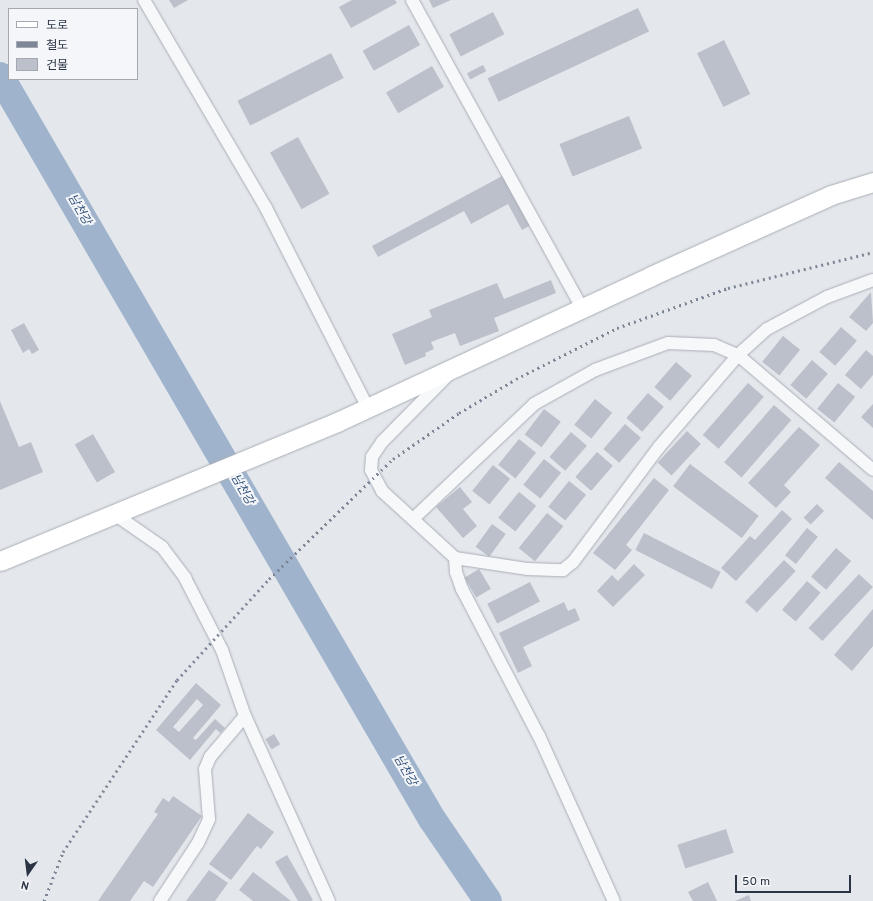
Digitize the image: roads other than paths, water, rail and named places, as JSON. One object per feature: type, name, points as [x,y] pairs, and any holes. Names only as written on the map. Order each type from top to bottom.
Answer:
[{"type":"main road","points":[[0,560],[148,498],[337,422],[453,370],[582,308],[831,195],[873,182]]},
{"type":"street","points":[[144,0],[266,208],[368,408]]},
{"type":"street","points":[[412,0],[582,308]]},
{"type":"street","points":[[453,370],[382,442],[372,457],[371,470],[382,491],[455,558],[528,569],[563,570],[573,562],[659,447],[738,355],[767,329],[827,297],[873,280]]},
{"type":"street","points":[[413,519],[534,404],[595,370],[668,343],[714,345],[738,355],[873,470]]},
{"type":"street","points":[[113,513],[162,547],[185,578],[222,650],[244,716],[328,901]]},
{"type":"street","points":[[455,558],[456,572],[462,589],[539,736],[614,901]]},
{"type":"street","points":[[160,901],[198,843],[209,819],[204,769],[210,757],[244,716]]},
{"type":"waterway","name":"남천강","points":[[0,76],[432,819],[488,901]]},
{"type":"railway","points":[[44,901],[63,852],[177,680],[269,579],[393,459],[459,413],[516,379],[617,328],[728,288],[873,252]]}]
